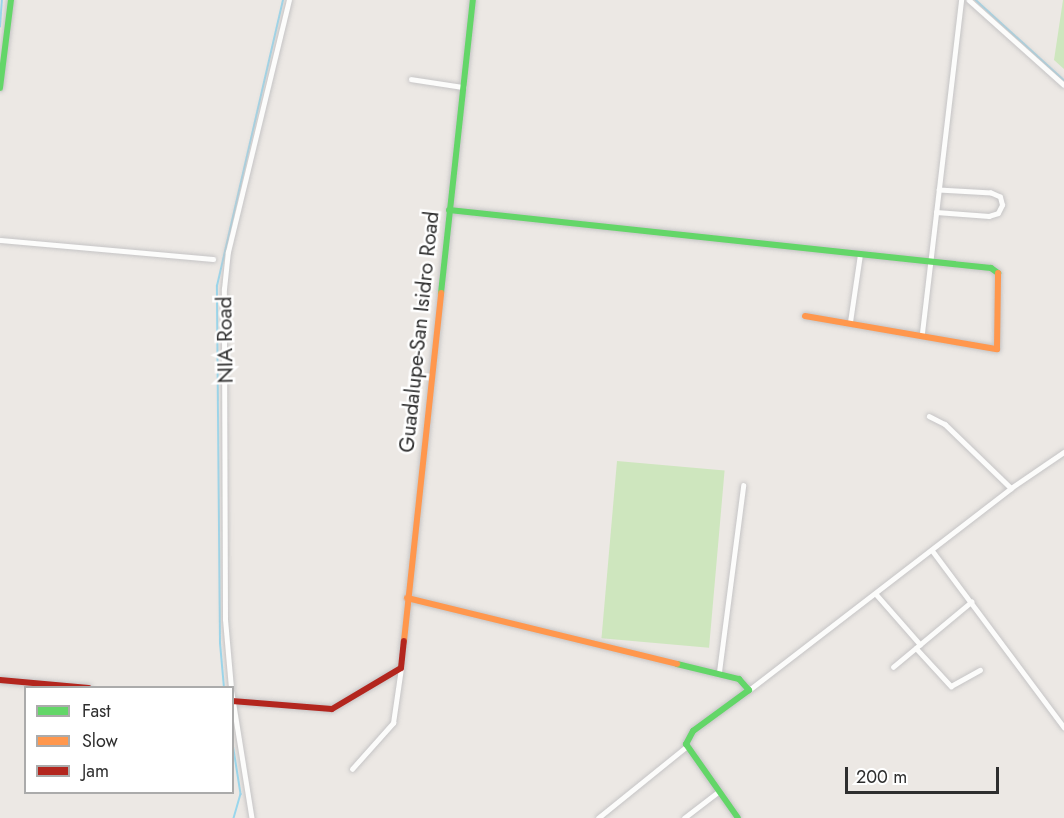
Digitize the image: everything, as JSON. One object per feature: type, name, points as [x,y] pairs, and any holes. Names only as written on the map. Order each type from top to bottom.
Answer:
[{"type":"street","points":[[0,88],[11,0]]},
{"type":"street","name":"NIA Road","points":[[231,686],[225,619],[224,289],[228,252],[289,0]]},
{"type":"street","name":"Guadalupe-San Isidro Road","points":[[400,668],[473,0]]},
{"type":"street","points":[[922,333],[961,0]]},
{"type":"street","points":[[969,0],[1064,85]]},
{"type":"street","points":[[411,79],[463,87]]},
{"type":"street","points":[[936,212],[989,216],[998,213],[1002,205],[1000,196],[991,193],[939,190]]},
{"type":"street","points":[[449,210],[860,254],[998,272],[997,349],[942,341],[922,333],[805,316]]},
{"type":"street","points":[[0,240],[213,260]]},
{"type":"street","points":[[850,322],[860,254]]},
{"type":"street","points":[[929,416],[945,424],[1011,488]]},
{"type":"street","points":[[598,818],[686,747],[693,731],[876,594],[1011,488],[1064,452]]},
{"type":"street","points":[[720,672],[744,486]]},
{"type":"street","points":[[932,550],[1064,727]]},
{"type":"street","points":[[876,594],[951,686],[980,670]]},
{"type":"street","points":[[407,598],[720,672],[739,679],[749,690]]},
{"type":"street","points":[[893,667],[971,602]]},
{"type":"street","points":[[234,698],[332,709],[400,668]]},
{"type":"street","points":[[352,769],[393,723],[400,668]]},
{"type":"street","points":[[0,680],[76,686]]},
{"type":"street","points":[[234,704],[252,818]]},
{"type":"street","points":[[686,747],[738,818]]},
{"type":"street","points":[[684,818],[718,792]]},
{"type":"green space","points":[[1064,0],[1064,69],[1054,60]]},
{"type":"green space","points":[[617,461],[725,470],[709,648],[601,638]]},
{"type":"waterway","points":[[0,27],[2,0]]},
{"type":"waterway","points":[[224,686],[220,643],[217,286],[283,0]]},
{"type":"waterway","points":[[976,0],[1064,80]]},
{"type":"waterway","points":[[234,750],[241,794],[234,818]]},
{"type":"traffic: fast","points":[[0,88],[11,0]]},
{"type":"traffic: fast","points":[[441,293],[473,0]]},
{"type":"traffic: fast","points":[[449,210],[991,268],[998,273]]},
{"type":"traffic: fast","points":[[677,664],[739,679],[749,690],[693,731],[686,744],[738,818]]},
{"type":"traffic: slow","points":[[805,316],[997,349],[998,273]]},
{"type":"traffic: slow","points":[[404,641],[441,293]]},
{"type":"traffic: slow","points":[[407,598],[677,664]]},
{"type":"traffic: jam","points":[[234,701],[332,709],[401,668],[404,641]]},
{"type":"traffic: jam","points":[[0,680],[67,686]]}]
